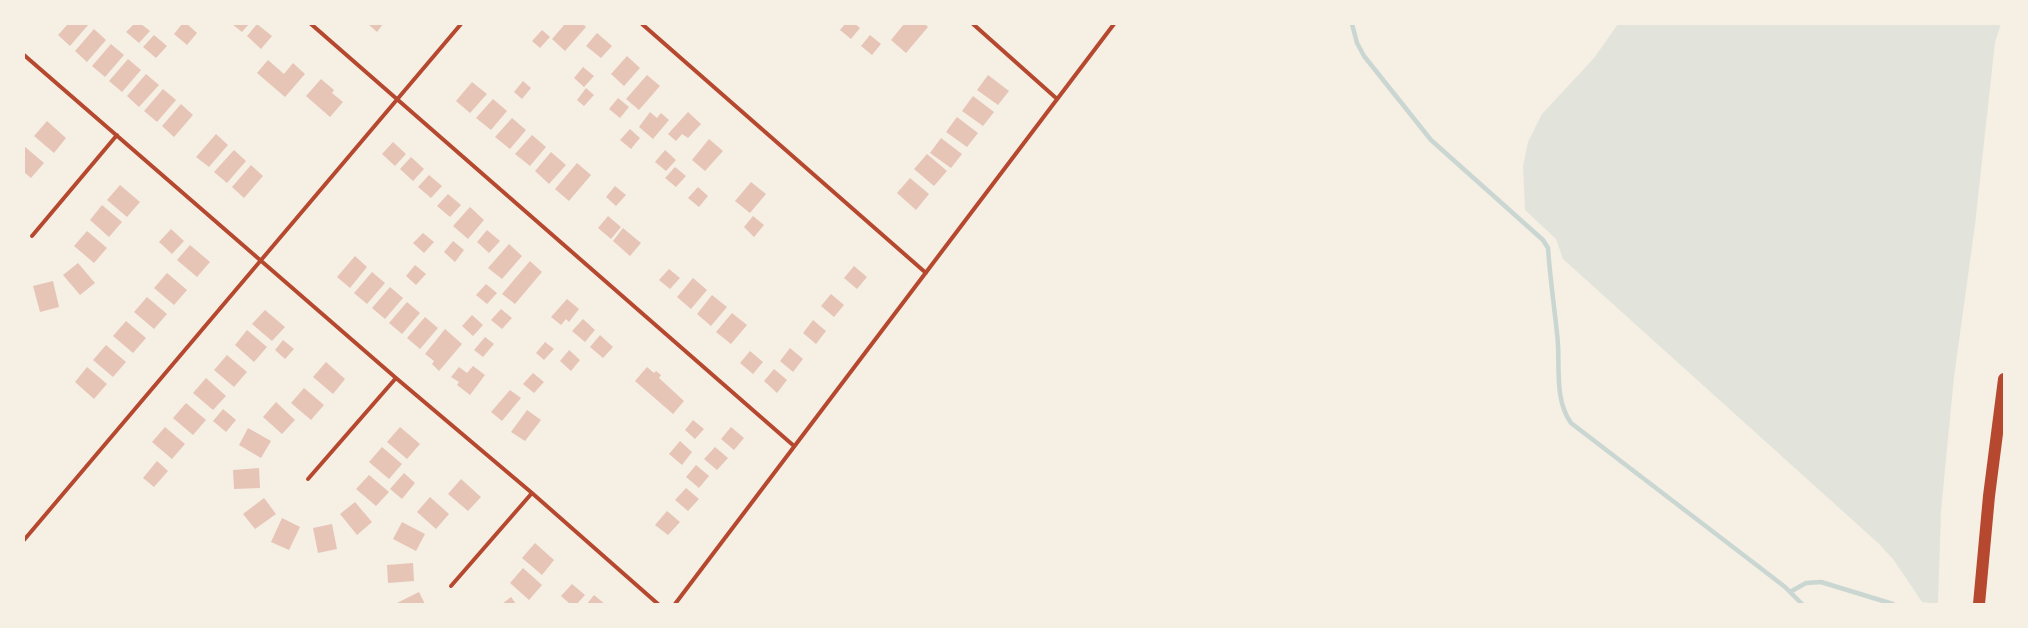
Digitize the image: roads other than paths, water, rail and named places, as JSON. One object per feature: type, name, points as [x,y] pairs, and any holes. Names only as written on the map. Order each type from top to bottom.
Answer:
[{"type":"highway","points":[[1979,604],[1989,496],[2004,379]]},
{"type":"street","points":[[311,24],[794,446]]},
{"type":"street","points":[[24,540],[460,24]]},
{"type":"street","points":[[642,24],[926,273]]},
{"type":"street","points":[[973,24],[1056,98]]},
{"type":"street","points":[[675,604],[926,273],[1056,98],[1114,24]]},
{"type":"street","points":[[24,54],[396,378],[532,493],[658,604]]},
{"type":"street","points":[[32,236],[118,135]]},
{"type":"street","points":[[308,479],[396,378]]},
{"type":"street","points":[[451,586],[532,493]]},
{"type":"waterway","points":[[1352,24],[1357,43],[1364,56],[1431,140],[1543,240],[1548,248],[1558,344],[1560,391],[1565,413],[1571,423],[1785,587],[1802,604]]},
{"type":"waterway","points":[[1790,592],[1806,583],[1821,582],[1893,604]]}]
